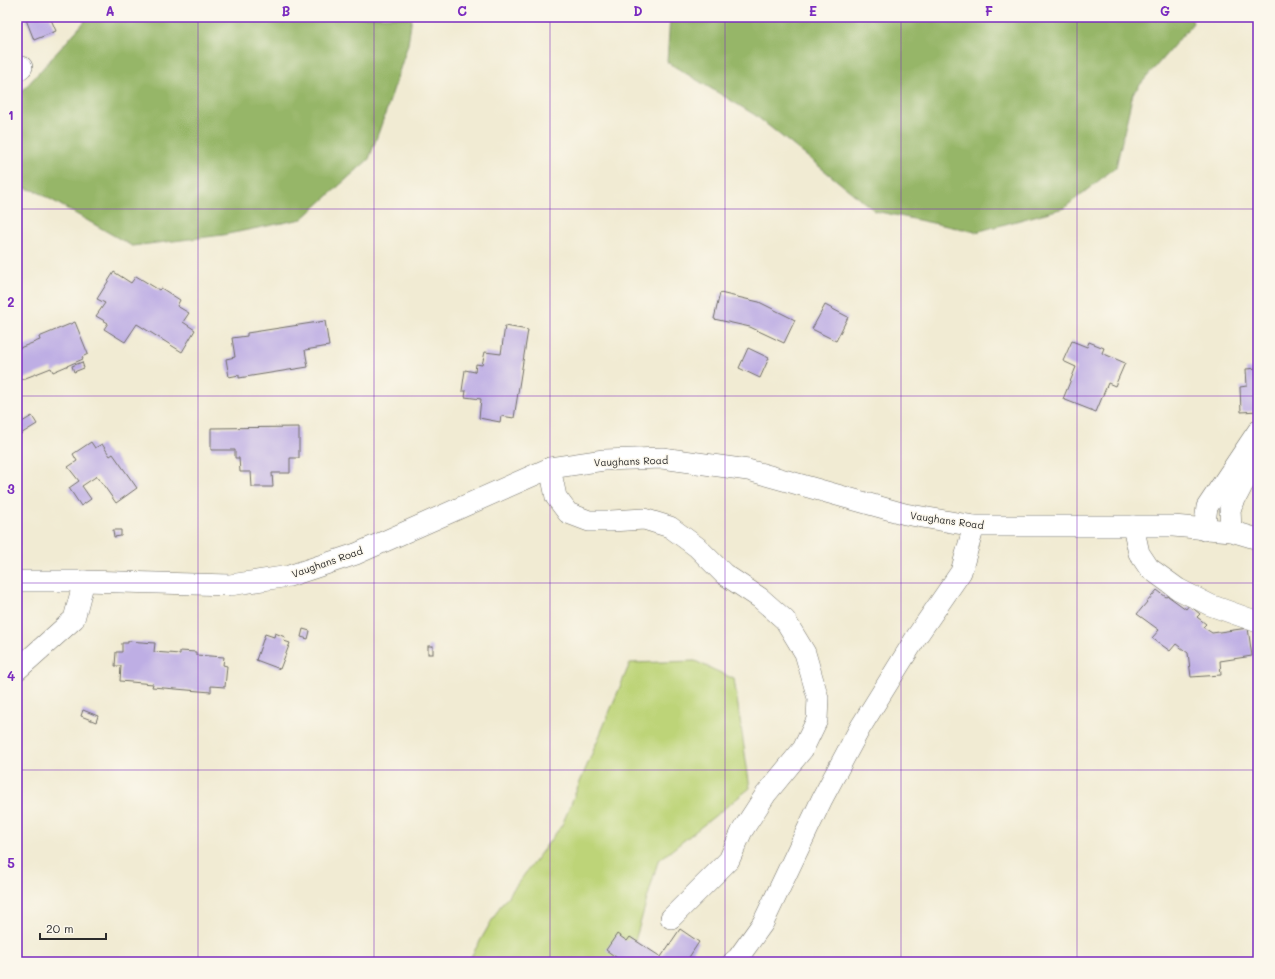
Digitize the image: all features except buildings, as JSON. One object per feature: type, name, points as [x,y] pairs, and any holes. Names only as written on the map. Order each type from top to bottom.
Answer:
[{"type":"street","points":[[1204,530],[1207,507],[1258,431]]},
{"type":"street","name":"Vaughans Road","points":[[17,581],[230,584],[290,576],[356,554],[550,468],[604,460],[662,458],[748,470],[905,514],[974,526],[1173,526],[1204,530],[1231,531],[1258,540]]},
{"type":"street","points":[[1231,531],[1230,508],[1243,484],[1258,462]]},
{"type":"street","points":[[550,468],[556,497],[568,513],[589,521],[644,519],[670,526],[697,547],[724,574],[760,598],[785,620],[805,653],[818,698],[817,720],[804,749],[766,794],[742,831],[729,860],[671,918]]},
{"type":"street","points":[[733,962],[738,958],[763,923],[822,799],[860,728],[916,636],[961,572],[974,526]]},
{"type":"street","points":[[1133,526],[1139,553],[1149,568],[1178,589],[1210,605],[1258,622]]},
{"type":"street","points":[[17,670],[74,619],[84,581]]},
{"type":"green space","points":[[84,17],[412,17],[408,44],[369,159],[302,219],[223,235],[132,246],[36,191],[17,186],[17,97],[85,21]]},
{"type":"green space","points":[[670,17],[1191,17],[1193,23],[1133,93],[1116,167],[1064,208],[976,232],[875,211],[755,115],[667,62]]},
{"type":"green space","points":[[695,661],[734,679],[750,788],[658,861],[629,962],[468,962],[499,908],[562,825],[630,663]]}]
